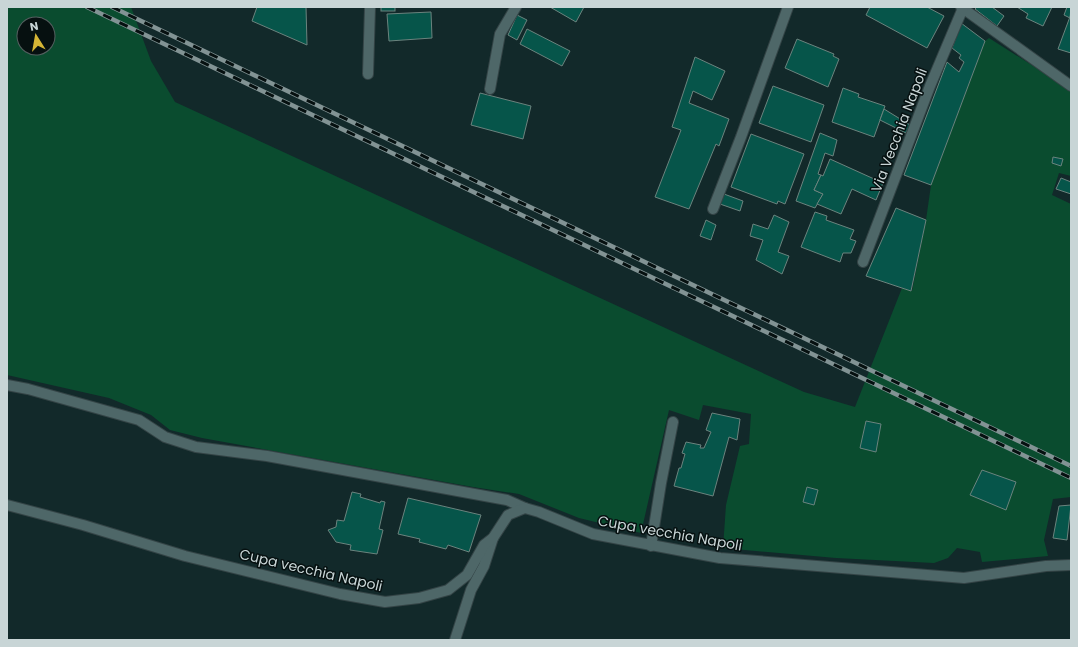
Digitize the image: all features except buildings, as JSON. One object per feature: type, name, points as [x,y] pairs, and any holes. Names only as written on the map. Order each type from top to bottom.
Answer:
[{"type":"street","points":[[368,74],[370,7]]},
{"type":"street","points":[[490,89],[500,34],[516,7]]},
{"type":"street","points":[[713,209],[788,7]]},
{"type":"street","name":"Via Vecchia Napoli","points":[[863,262],[930,86],[962,8],[1071,86]]},
{"type":"street","points":[[7,385],[28,389],[139,420],[165,438],[196,447],[267,456],[507,500],[525,508]]},
{"type":"street","points":[[651,546],[673,422]]},
{"type":"street","name":"Cupa vecchia Napoli","points":[[7,505],[83,525],[186,556],[340,594],[385,602],[419,598],[448,590],[467,575],[484,545],[493,538],[508,515],[525,508],[539,512],[593,534],[651,546],[735,560],[964,578],[1046,566],[1071,566]]},
{"type":"street","points":[[455,640],[470,590],[484,566],[493,538]]},
{"type":"green space","points":[[7,7],[131,7],[151,61],[175,102],[804,392],[855,407],[902,288],[912,291],[926,220],[931,185],[985,41],[989,38],[1071,90],[1071,176],[1059,173],[1052,195],[1071,204],[1071,497],[1053,499],[1044,540],[1048,556],[982,562],[980,552],[957,548],[948,558],[934,563],[836,558],[723,548],[726,505],[740,446],[749,444],[751,414],[703,405],[699,420],[669,410],[641,533],[579,518],[519,494],[202,438],[170,430],[151,415],[109,398],[7,375]]},
{"type":"railway","points":[[87,7],[1071,478]]},
{"type":"railway","points":[[112,7],[1071,466]]}]
